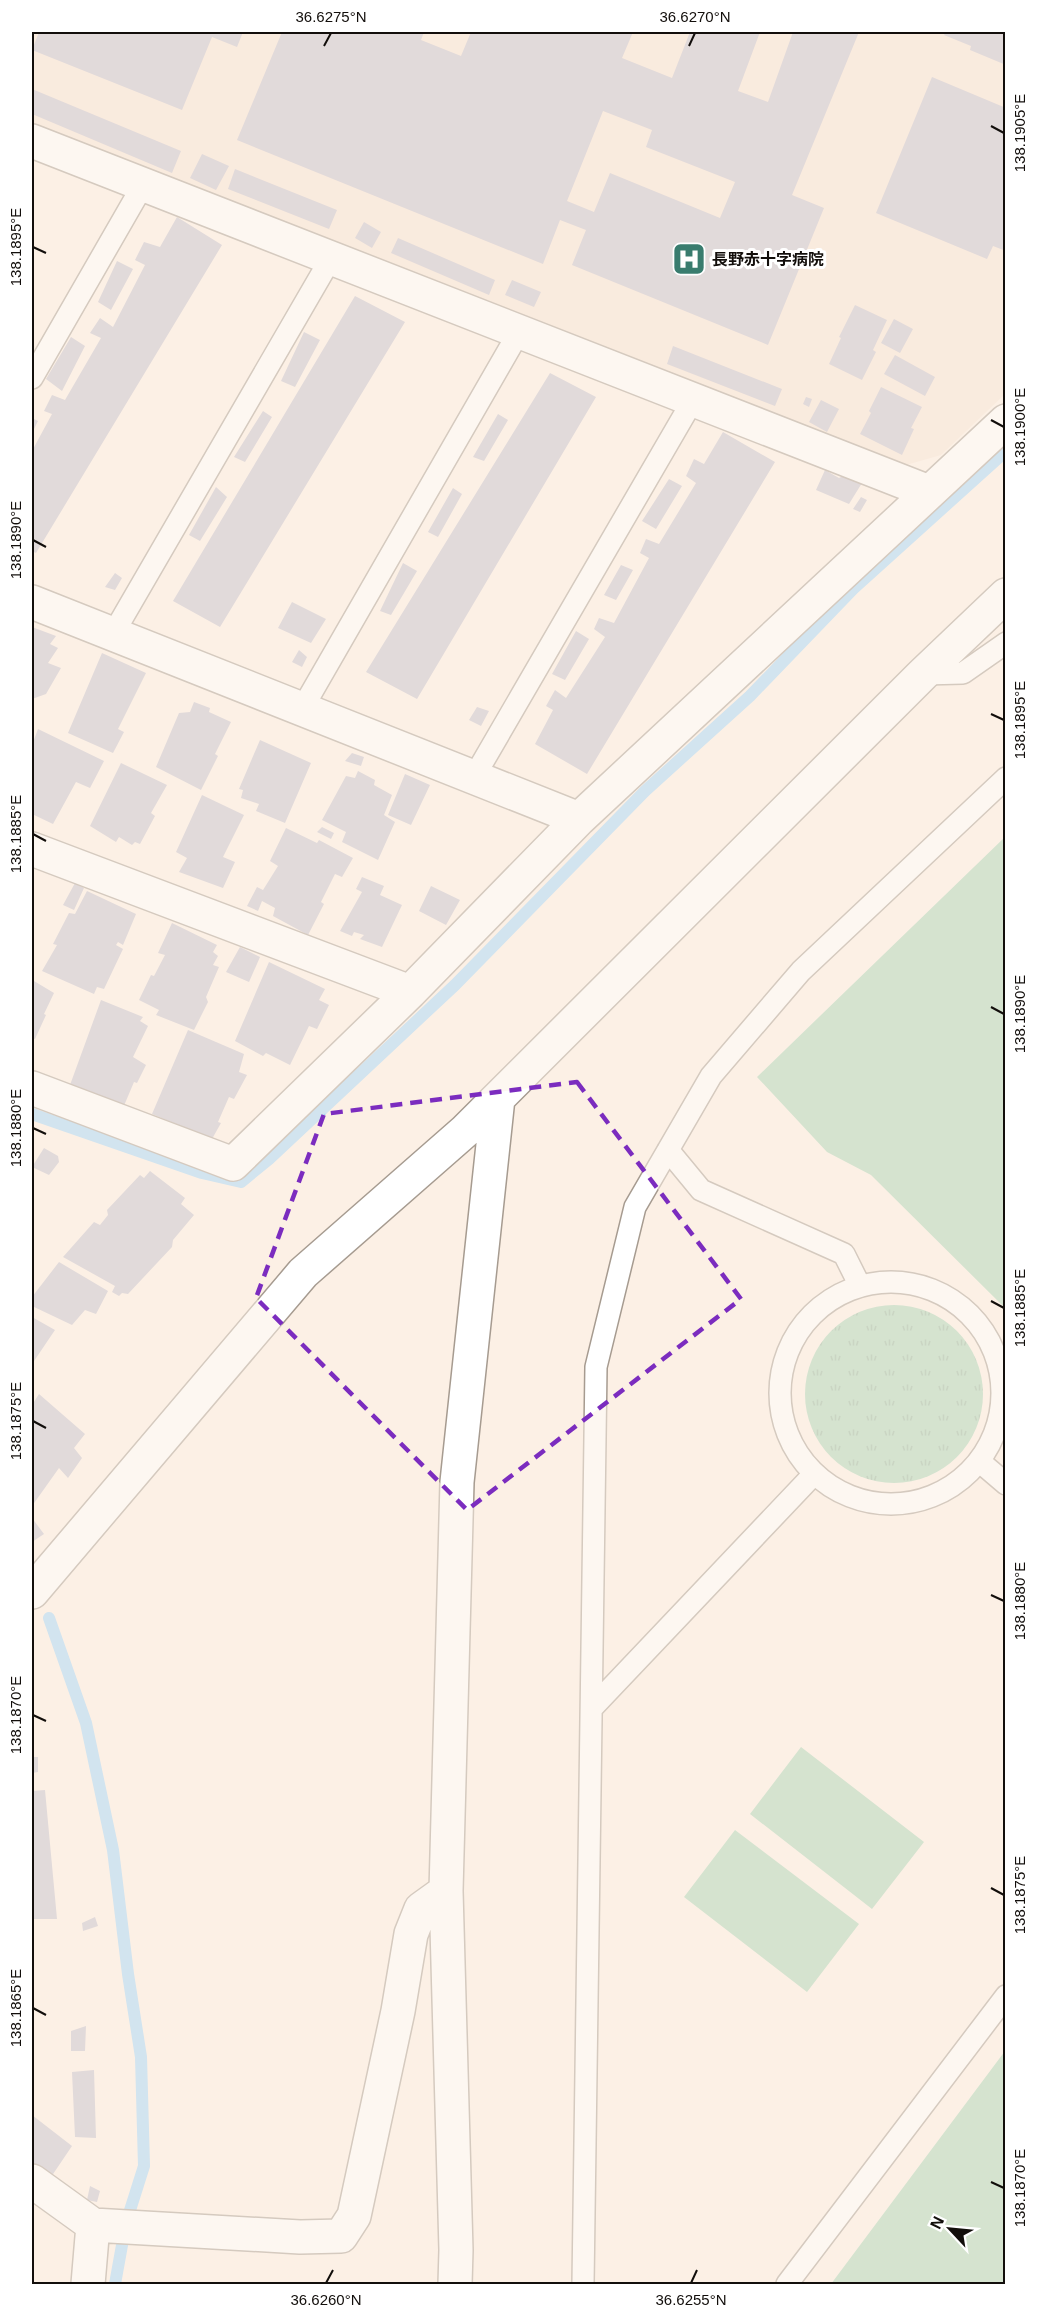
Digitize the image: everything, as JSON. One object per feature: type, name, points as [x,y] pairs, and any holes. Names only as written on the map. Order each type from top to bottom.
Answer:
[{"type":"street","points":[[32,141],[929,492]]},
{"type":"street","points":[[32,1088],[233,1164],[410,992],[579,819],[1005,421]]},
{"type":"street","points":[[32,1592],[303,1273],[465,1131],[1005,595]]},
{"type":"street","points":[[32,602],[579,819]]},
{"type":"street","points":[[32,849],[410,992]]},
{"type":"street","points":[[454,2284],[456,2250],[446,1891],[457,1482],[498,1098]]},
{"type":"street","points":[[32,2181],[116,2226],[300,2237],[341,2236],[354,2216],[398,2011],[411,1934],[421,1909],[446,1891]]},
{"type":"street","points":[[88,2284],[116,2226]]},
{"type":"lane","points":[[32,378],[143,185]]},
{"type":"lane","points":[[113,634],[331,258]]},
{"type":"lane","points":[[302,709],[519,332]]},
{"type":"lane","points":[[474,777],[693,400]]},
{"type":"lane","points":[[923,674],[963,673],[1005,644]]},
{"type":"lane","points":[[583,2284],[596,1367],[635,1207],[711,1076],[801,971],[1005,778]]},
{"type":"lane","points":[[669,1150],[701,1190],[844,1254],[860,1286]]},
{"type":"lane","points":[[895,1282],[929,1288],[959,1305],[983,1330],[998,1362],[1002,1396],[996,1430],[979,1461],[952,1487],[918,1502],[881,1505],[845,1495],[814,1474],[794,1448],[782,1416],[780,1383],[788,1351],[805,1322],[830,1300],[860,1286],[895,1282]]},
{"type":"lane","points":[[979,1461],[1005,1484]]},
{"type":"lane","points":[[592,1708],[814,1474]]},
{"type":"lane","points":[[786,2284],[1005,1996]]},
{"type":"highlighted area","points":[[577,1082],[741,1299],[467,1510],[256,1298],[324,1114]]},
{"type":"shaded area","name":"長野赤十字病院","points":[[32,32],[1005,32],[1005,394],[941,455],[899,467],[32,125]]},
{"type":"green space","points":[[1005,837],[1005,1308],[871,1175],[827,1152],[757,1077]]},
{"type":"green space","points":[[894,1305],[928,1312],[957,1331],[976,1360],[983,1394],[976,1428],[957,1457],[928,1476],[894,1483],[860,1476],[831,1457],[812,1428],[805,1394],[812,1360],[831,1331],[860,1312]]},
{"type":"green space","points":[[801,1747],[924,1842],[872,1909],[750,1814]]},
{"type":"green space","points":[[735,1830],[859,1924],[807,1992],[684,1897]]},
{"type":"green space","points":[[1005,2051],[1005,2284],[831,2284]]},
{"type":"building","points":[[39,32],[243,32],[237,47],[212,37],[182,110],[32,50]]},
{"type":"building","points":[[282,32],[424,32],[421,40],[461,56],[471,32],[633,32],[622,58],[672,78],[690,32],[760,32],[738,91],[768,102],[793,32],[859,32],[792,195],[824,208],[768,345],[572,265],[586,230],[560,220],[543,264],[237,140]],"holes":[[[603,111],[652,130],[646,147],[735,182],[720,218],[610,173],[594,212],[567,201]]]},
{"type":"building","points":[[946,32],[1006,32],[1006,65],[970,50],[971,46],[944,35]]},
{"type":"building","points":[[932,77],[1006,108],[1006,251],[993,246],[987,259],[876,213]]},
{"type":"building","points":[[32,89],[181,151],[172,173],[32,114]]},
{"type":"building","points":[[202,154],[229,166],[216,190],[190,178]]},
{"type":"building","points":[[235,169],[337,210],[329,229],[228,189]]},
{"type":"building","points":[[177,217],[222,245],[36,553],[32,551],[32,451],[52,414],[44,411],[52,395],[65,400],[101,338],[90,333],[100,318],[113,327],[145,265],[135,260],[144,242],[160,247]]},
{"type":"building","points":[[364,222],[381,232],[372,248],[355,238]]},
{"type":"building","points":[[398,238],[495,280],[489,295],[391,253]]},
{"type":"building","points":[[117,261],[133,269],[111,310],[98,302]]},
{"type":"building","points":[[512,280],[541,292],[534,307],[505,295]]},
{"type":"building","points":[[355,296],[405,322],[220,627],[173,601]]},
{"type":"building","points":[[855,305],[887,320],[873,350],[876,352],[862,380],[829,364]]},
{"type":"building","points":[[894,319],[913,329],[900,353],[881,343]]},
{"type":"building","points":[[304,332],[320,340],[295,387],[281,381]]},
{"type":"building","points":[[71,337],[85,346],[62,391],[46,379]]},
{"type":"building","points":[[673,346],[782,389],[775,406],[667,364]]},
{"type":"building","points":[[895,355],[935,377],[925,396],[884,374]]},
{"type":"building","points":[[550,373],[596,397],[417,699],[366,672]]},
{"type":"building","points":[[881,387],[922,407],[911,428],[914,429],[902,455],[860,434]]},
{"type":"building","points":[[806,397],[812,399],[809,407],[803,404]]},
{"type":"building","points":[[821,400],[839,409],[827,432],[809,422]]},
{"type":"building","points":[[263,411],[272,417],[245,462],[234,457]]},
{"type":"building","points":[[498,414],[508,420],[484,461],[473,457]]},
{"type":"building","points":[[32,418],[38,421],[32,433]]},
{"type":"building","points":[[723,432],[775,462],[587,774],[535,744],[553,710],[546,706],[555,690],[566,698],[605,637],[594,629],[599,618],[614,623],[649,558],[640,553],[646,539],[659,544],[696,483],[686,476],[694,459],[704,464]]},
{"type":"building","points":[[825,470],[839,478],[843,476],[862,483],[849,504],[816,490]]},
{"type":"building","points":[[669,479],[682,486],[656,529],[642,521]]},
{"type":"building","points":[[216,487],[227,497],[200,541],[189,535]]},
{"type":"building","points":[[453,488],[462,494],[438,537],[428,532]]},
{"type":"building","points":[[861,497],[867,500],[860,512],[853,509]]},
{"type":"building","points":[[403,563],[417,571],[391,615],[380,611]]},
{"type":"building","points":[[621,565],[633,570],[616,600],[604,595]]},
{"type":"building","points":[[115,573],[122,578],[115,590],[105,587]]},
{"type":"building","points":[[292,602],[326,619],[311,643],[278,628]]},
{"type":"building","points":[[32,627],[56,636],[50,644],[58,648],[48,663],[61,668],[46,694],[32,699]]},
{"type":"building","points":[[576,631],[589,639],[565,680],[552,674]]},
{"type":"building","points":[[299,650],[307,657],[302,667],[292,662]]},
{"type":"building","points":[[102,653],[146,673],[118,729],[124,732],[113,753],[68,733]]},
{"type":"building","points":[[194,702],[210,708],[209,712],[231,722],[215,754],[218,756],[201,790],[156,767],[179,713],[190,712]]},
{"type":"building","points":[[477,707],[489,711],[481,726],[469,720]]},
{"type":"building","points":[[38,729],[104,761],[90,788],[76,782],[53,824],[32,814],[32,745]]},
{"type":"building","points":[[260,740],[311,763],[285,823],[256,811],[259,804],[241,798],[243,790],[239,789]]},
{"type":"building","points":[[352,753],[364,757],[361,766],[345,761]]},
{"type":"building","points":[[121,763],[167,785],[151,813],[155,816],[140,844],[135,842],[132,845],[119,837],[116,842],[90,826]]},
{"type":"building","points":[[358,771],[375,780],[374,785],[392,795],[384,815],[395,822],[378,860],[342,842],[346,832],[322,820],[346,776],[355,778]]},
{"type":"building","points":[[405,774],[430,785],[411,825],[388,815]]},
{"type":"building","points":[[202,795],[244,815],[223,857],[235,862],[223,888],[179,872],[187,858],[176,852]]},
{"type":"building","points":[[322,827],[334,833],[331,839],[317,832]]},
{"type":"building","points":[[286,828],[317,843],[319,840],[353,858],[342,877],[335,874],[321,902],[324,904],[308,935],[273,916],[275,908],[262,901],[258,911],[247,906],[257,887],[263,890],[278,866],[270,861]]},
{"type":"building","points":[[362,877],[384,886],[380,895],[402,905],[382,947],[360,939],[364,935],[354,932],[352,936],[340,931],[362,892],[356,889]]},
{"type":"building","points":[[75,883],[84,888],[74,910],[63,905]]},
{"type":"building","points":[[431,886],[460,900],[446,925],[419,911]]},
{"type":"building","points":[[87,891],[136,914],[123,945],[118,942],[116,945],[123,949],[104,989],[97,987],[94,994],[42,971],[57,945],[53,944],[69,913],[75,914]]},
{"type":"building","points":[[172,923],[217,945],[213,952],[218,956],[213,965],[219,967],[206,997],[208,1002],[194,1030],[156,1015],[159,1010],[139,1000],[151,975],[154,976],[165,955],[158,953]]},
{"type":"building","points":[[240,947],[260,957],[249,982],[226,972]]},
{"type":"building","points":[[269,962],[325,989],[319,1000],[329,1005],[317,1029],[309,1026],[290,1065],[266,1053],[263,1056],[235,1041]]},
{"type":"building","points":[[34,981],[54,993],[35,1039],[32,1038],[32,984]]},
{"type":"building","points":[[101,1000],[143,1017],[140,1021],[148,1026],[133,1057],[146,1065],[137,1083],[134,1082],[123,1108],[70,1085]]},
{"type":"building","points":[[188,1030],[244,1054],[239,1072],[247,1075],[234,1099],[229,1097],[218,1122],[221,1123],[212,1139],[152,1114]]},
{"type":"building","points":[[44,1148],[58,1156],[59,1162],[49,1175],[32,1167]]},
{"type":"building","points":[[150,1171],[185,1198],[181,1204],[194,1215],[173,1240],[172,1247],[128,1294],[122,1293],[119,1296],[112,1292],[115,1286],[63,1257],[94,1222],[100,1225],[108,1215],[107,1210],[140,1175],[144,1178]]},
{"type":"building","points":[[59,1262],[108,1291],[96,1314],[85,1310],[72,1325],[32,1306],[32,1297]]},
{"type":"building","points":[[32,1317],[55,1330],[32,1364]]},
{"type":"building","points":[[39,1394],[85,1434],[74,1448],[82,1458],[68,1478],[59,1468],[32,1506],[32,1405]]},
{"type":"building","points":[[32,1518],[44,1534],[32,1542]]},
{"type":"building","points":[[32,1757],[38,1757],[38,1772],[32,1773]]},
{"type":"building","points":[[45,1790],[57,1919],[32,1919],[32,1791]]},
{"type":"building","points":[[95,1917],[98,1926],[83,1931],[82,1923]]},
{"type":"building","points":[[86,2026],[85,2051],[71,2051],[71,2031]]},
{"type":"building","points":[[94,2070],[96,2138],[75,2137],[72,2072]]},
{"type":"building","points":[[32,2115],[72,2146],[49,2180],[32,2166]]},
{"type":"building","points":[[90,2186],[100,2191],[97,2202],[87,2200]]},
{"type":"waterway","points":[[32,1114],[202,1173],[241,1182],[269,1159],[455,985],[645,791],[750,696],[853,589],[1006,451]]},
{"type":"waterway","points":[[49,1618],[86,1723],[113,1850],[141,2057],[144,2166],[126,2223],[115,2284]]},
{"type":"place","name":"長野赤十字病院","points":[[689,259]]}]
